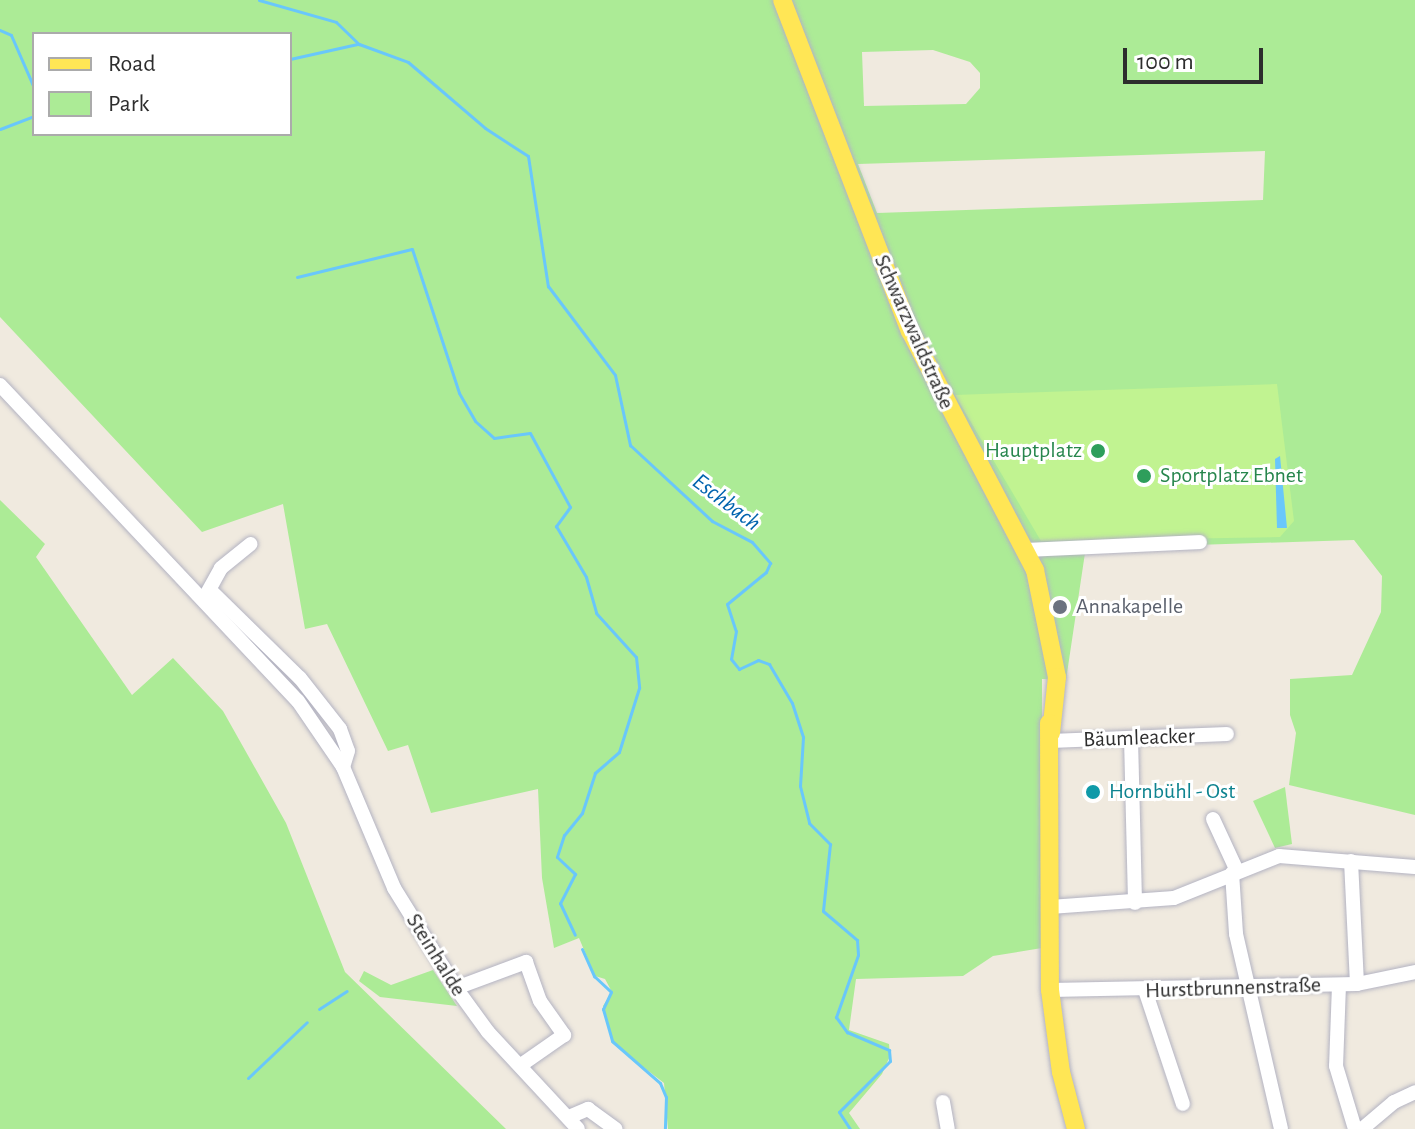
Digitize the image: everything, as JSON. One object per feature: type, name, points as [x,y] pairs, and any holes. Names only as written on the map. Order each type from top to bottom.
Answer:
[{"type":"main road","name":"Schwarzwaldstraße","points":[[782,0],[910,331],[952,418],[1027,550],[1040,586],[1058,699],[1051,737],[1050,990],[1061,1072],[1076,1129]]},
{"type":"street","name":"Steinhalde","points":[[0,385],[206,596],[300,678],[340,729],[348,751],[343,767],[394,888],[456,988],[573,1123],[588,1109],[616,1129]]},
{"type":"street","points":[[1027,550],[1200,542]]},
{"type":"street","points":[[206,596],[221,568],[251,544]]},
{"type":"street","name":"Bäumleacker","points":[[1051,737],[1227,734]]},
{"type":"street","points":[[1131,738],[1135,903]]},
{"type":"street","points":[[1213,819],[1235,872],[1247,987],[1281,1129]]},
{"type":"street","points":[[1050,907],[1174,898],[1279,856],[1415,867]]},
{"type":"street","points":[[1351,861],[1357,984]]},
{"type":"street","points":[[456,988],[526,962],[540,1001],[564,1035],[521,1065]]},
{"type":"street","name":"Hurstbrunnenstraße","points":[[1050,990],[1339,985],[1415,972]]},
{"type":"street","points":[[1339,985],[1336,1066],[1355,1129]]},
{"type":"street","points":[[1145,990],[1183,1104]]},
{"type":"street","points":[[1362,1129],[1394,1102],[1415,1092]]},
{"type":"street","points":[[943,1102],[948,1129]]},
{"type":"green space","points":[[0,0],[1415,0],[1415,815],[1289,785],[1296,733],[1290,715],[1290,679],[1352,675],[1381,612],[1382,576],[1354,540],[1103,548],[1085,553],[1066,680],[1042,679],[1042,948],[993,956],[963,976],[856,979],[849,1030],[889,1044],[890,1056],[882,1074],[849,1113],[860,1129],[668,1129],[664,1083],[612,1043],[603,1006],[612,992],[605,979],[595,976],[579,938],[554,948],[542,878],[538,789],[431,813],[408,745],[388,751],[327,624],[305,629],[283,504],[202,532],[0,317]],"holes":[[[933,50],[970,62],[980,73],[980,88],[966,104],[864,106],[862,52]],[[1265,151],[1263,200],[877,213],[858,164]]]},
{"type":"green space","name":"Sportplatz Ebnet","points":[[1277,384],[1294,521],[1280,537],[1041,541],[955,395]]},
{"type":"green space","points":[[0,500],[45,544],[36,557],[132,695],[173,658],[223,711],[286,823],[345,972],[506,1129],[0,1129]]},
{"type":"green space","points":[[1285,787],[1292,844],[1275,848],[1253,801]]},
{"type":"green space","points":[[433,970],[457,1006],[380,997],[359,981],[364,971],[391,985]]},
{"type":"water","points":[[1280,456],[1287,528],[1277,528],[1275,459]]},
{"type":"waterway","name":"Eschbach","points":[[259,0],[336,22],[359,44],[408,62],[485,128],[528,156],[548,286],[615,375],[630,445],[712,521],[752,542],[770,563],[766,572],[727,604],[736,631],[731,659],[739,669],[758,660],[769,664],[792,703],[803,737],[800,786],[809,823],[830,844],[823,911],[857,940],[858,955],[836,1017],[847,1032],[889,1050],[890,1061],[839,1112],[850,1129]]},
{"type":"waterway","points":[[0,30],[11,35],[32,83]]},
{"type":"waterway","points":[[292,59],[357,44]]},
{"type":"waterway","points":[[0,129],[32,117]]},
{"type":"waterway","points":[[297,277],[412,249],[459,393],[475,421],[494,438],[530,433],[570,507],[556,526],[586,577],[596,613],[636,657],[639,688],[619,752],[595,773],[582,813],[564,835],[557,857],[575,874],[560,903],[575,935]]},
{"type":"waterway","points":[[582,949],[594,976],[611,992],[603,1009],[612,1041],[660,1083],[666,1097],[665,1129]]},
{"type":"waterway","points":[[319,1009],[347,991]]},
{"type":"waterway","points":[[248,1078],[307,1022]]},
{"type":"place","name":"Hauptplatz","points":[[1098,451]]},
{"type":"place","name":"Sportplatz Ebnet","points":[[1144,476]]},
{"type":"place","name":"Annakapelle","points":[[1060,607]]},
{"type":"place","name":"Hornbühl - Ost","points":[[1093,792]]}]
